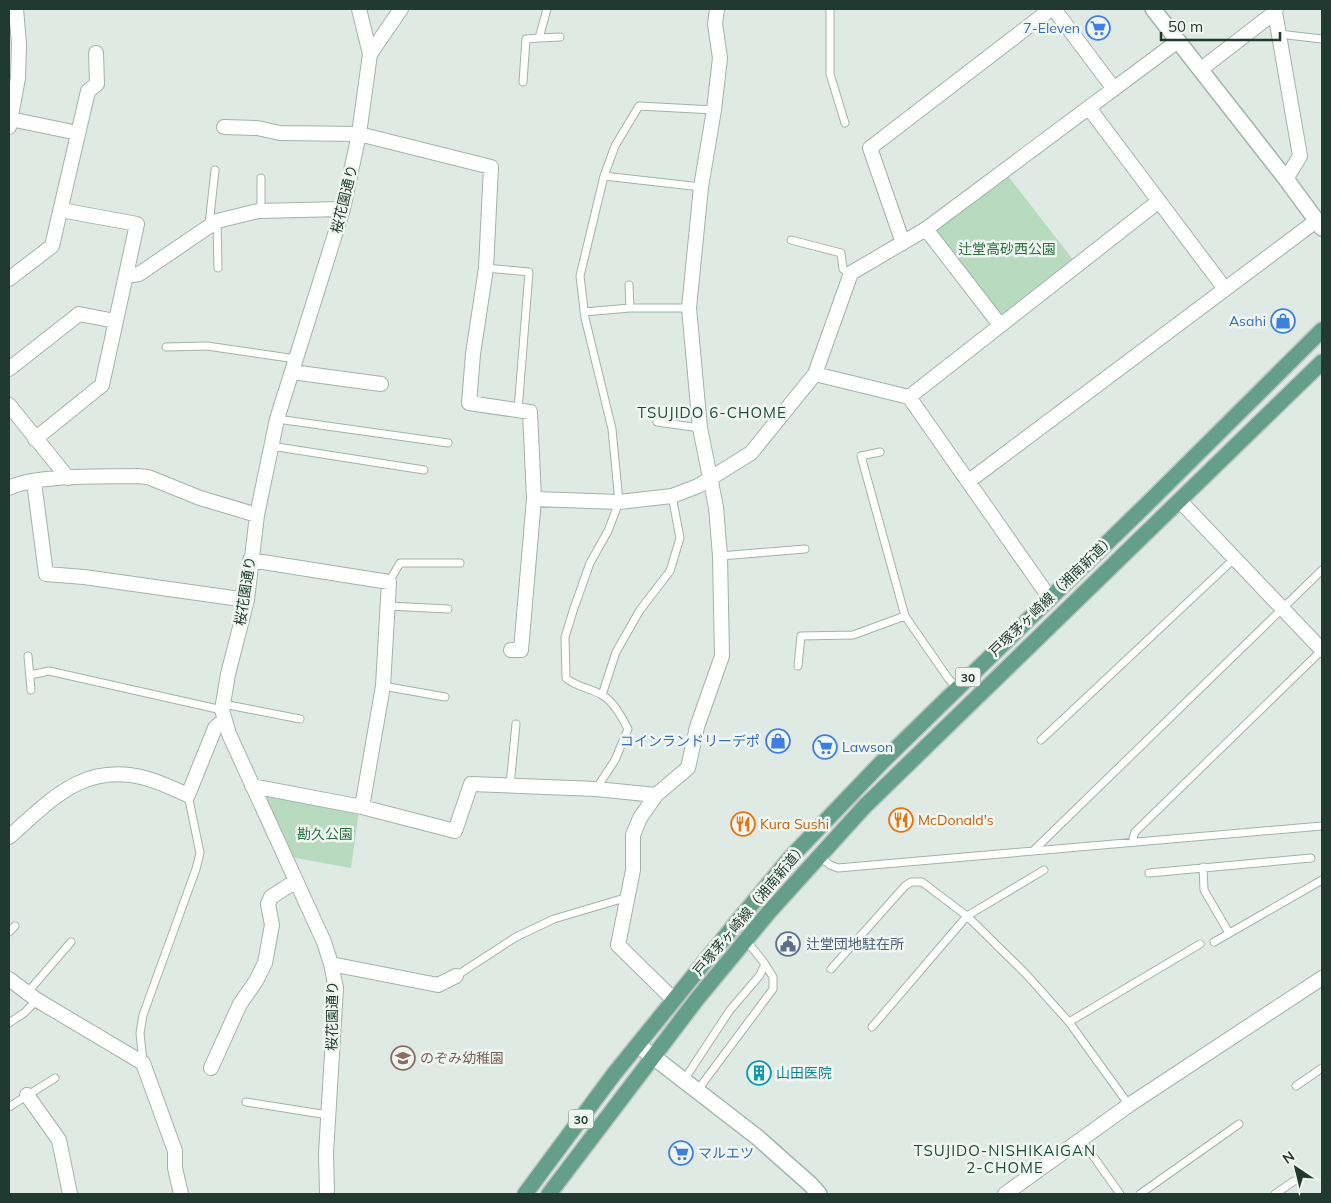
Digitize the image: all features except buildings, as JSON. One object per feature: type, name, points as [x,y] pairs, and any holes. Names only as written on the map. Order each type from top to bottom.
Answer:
[{"type":"main road","name":"戸塚茅ヶ崎線（湘南新道）","points":[[524,1194],[638,1045],[790,858],[956,688],[1149,502],[1322,330]]},
{"type":"main road","name":"戸塚茅ヶ崎線（湘南新道）","points":[[549,1194],[697,998],[819,856],[865,806],[1322,362]]},
{"type":"street","name":"桜花園通り","points":[[327,1194],[326,1152],[336,988],[331,964],[324,942],[229,734],[223,711],[228,674],[247,600],[250,560],[257,515],[277,419],[343,209],[359,134],[370,54],[359,9]]},
{"type":"street","points":[[370,54],[400,9]]},
{"type":"street","points":[[674,1000],[618,945],[633,870],[633,835],[640,818],[656,795],[688,768],[697,727],[722,656],[720,556],[716,507],[700,428],[689,308],[701,187],[714,110],[720,58],[715,24],[717,9]]},
{"type":"street","points":[[903,243],[870,148],[1053,9],[1114,89]]},
{"type":"street","points":[[970,482],[1225,289],[1319,225],[1286,179],[1153,9]]},
{"type":"street","points":[[14,10],[19,44],[18,78],[11,103],[10,123],[78,133]]},
{"type":"street","points":[[1200,70],[1275,11],[1300,156],[1286,179]]},
{"type":"street","points":[[534,499],[619,502],[672,496],[698,486],[751,453],[815,374],[851,273],[926,229],[1178,41]]},
{"type":"street","points":[[9,279],[52,246],[88,91],[97,84],[96,53]]},
{"type":"street","points":[[1089,108],[1225,289]]},
{"type":"street","points":[[224,127],[257,128],[280,134],[359,134],[491,167],[486,268],[469,403],[530,412],[534,499],[521,650],[511,650]]},
{"type":"street","points":[[909,397],[1159,201]]},
{"type":"street","points":[[126,276],[139,274],[213,223],[261,211],[343,209]]},
{"type":"street","points":[[36,439],[102,385],[136,224],[61,210]]},
{"type":"street","points":[[926,229],[1000,325]]},
{"type":"street","points":[[9,369],[79,314],[115,321]]},
{"type":"street","points":[[294,365],[381,384]]},
{"type":"street","points":[[815,374],[909,397],[1049,597]]},
{"type":"street","points":[[9,405],[68,478]]},
{"type":"street","points":[[9,488],[34,482],[68,478],[148,478],[200,498],[257,515]]},
{"type":"street","points":[[34,482],[46,574],[247,600]]},
{"type":"street","points":[[1180,501],[1322,650]]},
{"type":"street","points":[[250,560],[389,582],[383,686],[362,807]]},
{"type":"street","points":[[9,837],[69,787],[87,779],[114,773],[146,778],[188,795],[223,711]]},
{"type":"street","points":[[252,786],[362,807],[455,831],[471,784],[596,789],[656,795]]},
{"type":"street","points":[[211,1068],[240,1004],[265,964],[272,925],[268,904],[271,897],[296,882]]},
{"type":"street","points":[[331,964],[438,985],[456,976]]},
{"type":"street","points":[[1005,1194],[1129,1105],[1322,978]]},
{"type":"street","points":[[9,979],[32,997],[143,1063],[175,1151],[175,1168],[181,1194]]},
{"type":"street","points":[[638,1045],[757,1137],[819,1194]]},
{"type":"street","points":[[27,1095],[59,1140],[70,1194]]},
{"type":"lane","points":[[539,38],[547,9]]},
{"type":"lane","points":[[830,9],[830,74],[845,123]]},
{"type":"lane","points":[[1279,34],[1322,39]]},
{"type":"lane","points":[[523,82],[526,39],[560,37]]},
{"type":"lane","points":[[596,789],[615,760],[628,729],[617,708],[602,695],[566,678],[565,637],[590,563],[608,531],[619,502],[612,429],[584,312],[580,276],[604,176],[615,146],[639,106],[714,110]]},
{"type":"lane","points":[[215,170],[213,223],[218,268]]},
{"type":"lane","points":[[604,176],[701,187]]},
{"type":"lane","points":[[261,211],[262,178]]},
{"type":"lane","points":[[791,240],[840,253],[843,269],[851,273]]},
{"type":"lane","points":[[486,268],[529,272],[518,410]]},
{"type":"lane","points":[[629,285],[630,308]]},
{"type":"lane","points":[[584,312],[630,308],[689,308]]},
{"type":"lane","points":[[166,347],[207,346],[294,365]]},
{"type":"lane","points":[[277,419],[448,443]]},
{"type":"lane","points":[[656,422],[700,428]]},
{"type":"lane","points":[[271,446],[424,470]]},
{"type":"lane","points":[[880,452],[862,456],[905,616],[956,688]]},
{"type":"lane","points":[[602,695],[616,652],[640,610],[670,570],[680,538],[672,496]]},
{"type":"lane","points":[[720,556],[805,549]]},
{"type":"lane","points":[[1041,740],[1235,558]]},
{"type":"lane","points":[[389,582],[400,563],[460,563]]},
{"type":"lane","points":[[1032,851],[1322,570]]},
{"type":"lane","points":[[388,606],[448,609]]},
{"type":"lane","points":[[798,666],[800,636],[853,634],[905,616]]},
{"type":"lane","points":[[1133,838],[1135,832],[1322,650]]},
{"type":"lane","points":[[28,656],[31,690]]},
{"type":"lane","points":[[30,675],[49,671],[223,711],[300,719]]},
{"type":"lane","points":[[383,686],[446,698]]},
{"type":"lane","points":[[510,785],[516,724]]},
{"type":"lane","points":[[143,1063],[140,1033],[143,1015],[200,854],[188,795]]},
{"type":"lane","points":[[819,856],[830,865],[838,868],[1322,826]]},
{"type":"lane","points":[[1149,873],[1311,858]]},
{"type":"lane","points":[[1203,867],[1204,890],[1229,933]]},
{"type":"lane","points":[[872,1027],[967,916],[1044,870]]},
{"type":"lane","points":[[1214,942],[1322,880]]},
{"type":"lane","points":[[831,969],[905,886],[911,882],[922,882],[967,916],[1026,973],[1069,1022],[1129,1105]]},
{"type":"lane","points":[[456,976],[516,937],[554,919],[629,897]]},
{"type":"lane","points":[[697,1091],[773,989],[772,976],[746,940]]},
{"type":"lane","points":[[9,1023],[24,1013],[32,997],[71,942]]},
{"type":"lane","points":[[1069,1022],[1200,944]]},
{"type":"lane","points":[[683,1081],[730,1010],[760,975],[765,964]]},
{"type":"lane","points":[[1296,1086],[1322,1068]]},
{"type":"lane","points":[[9,1107],[55,1078]]},
{"type":"lane","points":[[246,1102],[328,1115]]},
{"type":"lane","points":[[1140,1194],[1239,1124]]},
{"type":"lane","points":[[1081,1139],[1120,1194]]},
{"type":"lane","points":[[1275,1194],[1294,1181]]},
{"type":"green space","name":"辻堂高砂西公園","points":[[1008,176],[1074,261],[1001,317],[934,230]]},
{"type":"green space","name":"勘久公園","points":[[260,794],[359,811],[351,868],[290,857]]},
{"type":"place","name":"7-Eleven","points":[[1098,28]]},
{"type":"place","name":"Asahi","points":[[1283,321]]},
{"type":"place","name":"コインランドリーデポ","points":[[778,741]]},
{"type":"place","name":"Lawson","points":[[825,747]]},
{"type":"place","name":"McDonald's","points":[[901,820]]},
{"type":"place","name":"Kura Sushi","points":[[743,824]]},
{"type":"place","name":"辻堂団地駐在所","points":[[788,944]]},
{"type":"place","name":"のぞみ幼稚園","points":[[403,1058]]},
{"type":"place","name":"山田医院","points":[[759,1073]]},
{"type":"place","name":"マルエツ","points":[[681,1153]]},
{"type":"district","name":"TSUJIDO 6-CHOME","points":[[712,412]]},
{"type":"district","name":"TSUJIDO-NISHIKAIGAN 2-CHOME","points":[[1005,1158]]}]
